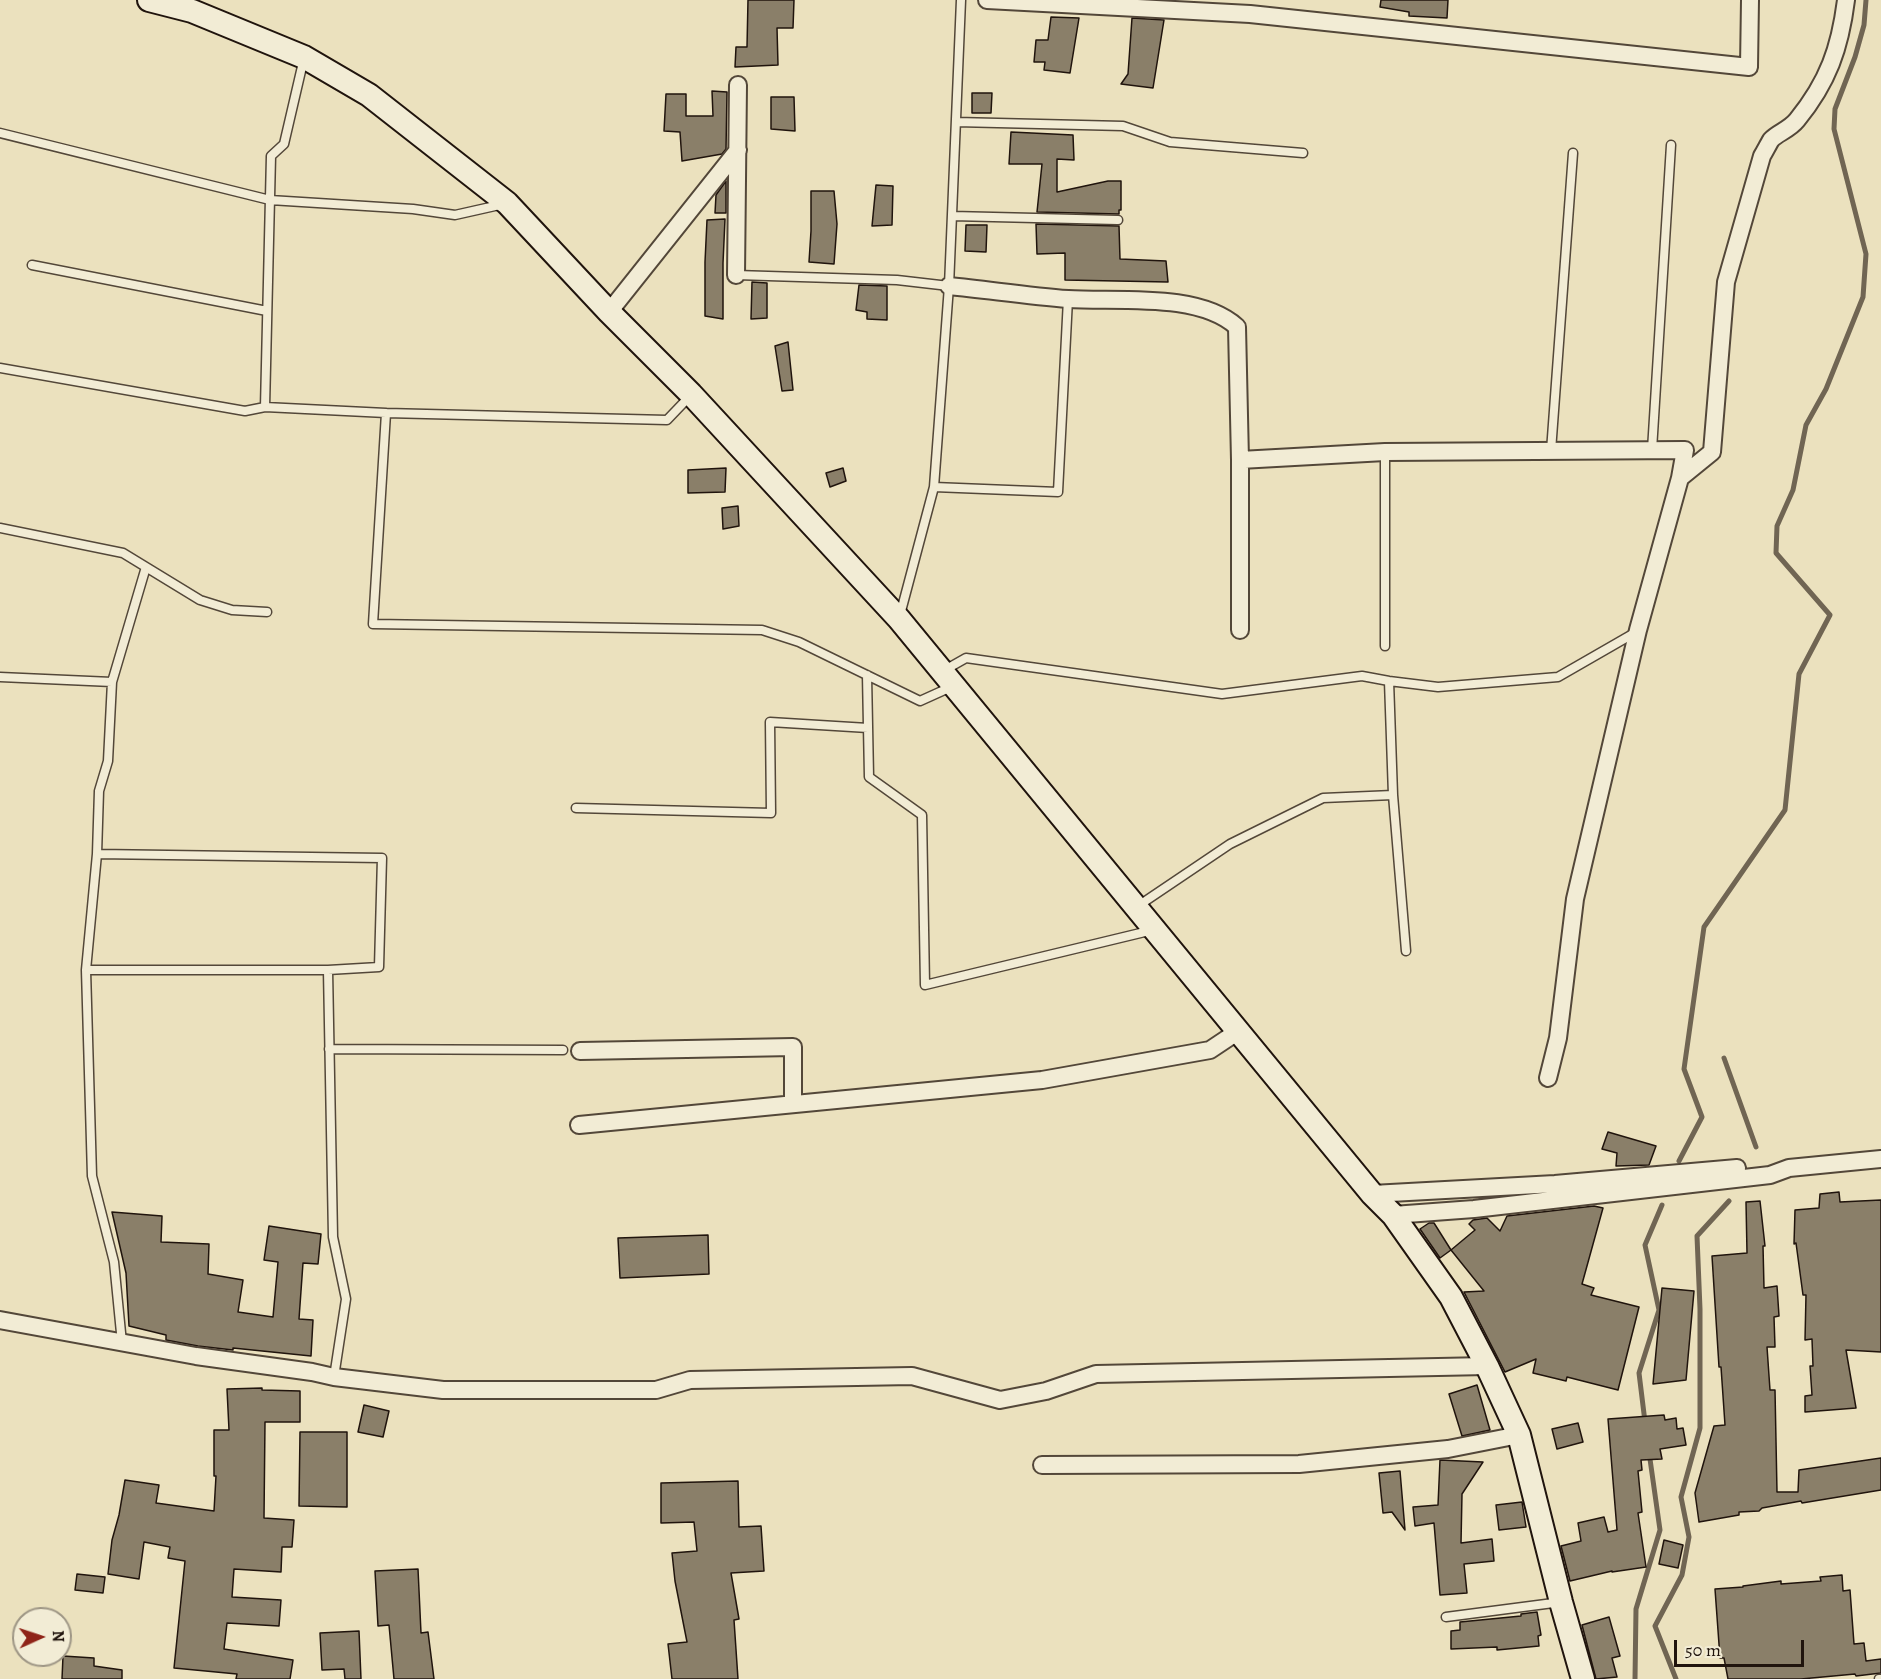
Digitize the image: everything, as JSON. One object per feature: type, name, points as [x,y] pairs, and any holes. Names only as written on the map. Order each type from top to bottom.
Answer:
[{"type":"main road","points":[[148,0],[192,11],[304,57],[369,95],[507,203],[609,312],[691,394],[899,619],[1237,1032],[1372,1194],[1393,1215],[1451,1297],[1519,1435],[1583,1679]]},
{"type":"street","points":[[987,0],[1250,14],[1749,67],[1750,0]]},
{"type":"street","points":[[1680,478],[1712,452],[1726,282],[1762,156],[1772,139],[1789,129],[1799,117],[1830,72],[1843,27],[1846,0]]},
{"type":"street","points":[[736,275],[738,85]]},
{"type":"street","points":[[609,312],[738,150]]},
{"type":"street","points":[[949,286],[1068,299],[1173,302],[1226,316],[1237,327],[1240,630]]},
{"type":"street","points":[[1240,460],[1384,452],[1685,450],[1680,478],[1638,630],[1575,899],[1558,1038],[1548,1078]]},
{"type":"street","points":[[579,1125],[1042,1080],[1210,1050],[1237,1032]]},
{"type":"street","points":[[572,1050],[793,1047],[793,1104]]},
{"type":"street","points":[[1372,1194],[1555,1184],[1770,1165],[1789,1168],[1881,1159]]},
{"type":"street","points":[[1393,1215],[1474,1209],[1770,1176],[1789,1168]]},
{"type":"street","points":[[0,1320],[196,1356],[334,1377],[443,1390],[656,1390],[690,1380],[912,1376],[1000,1400],[1046,1391],[1096,1374],[1487,1366]]},
{"type":"street","points":[[1042,1466],[1299,1464],[1448,1449],[1519,1435]]},
{"type":"lane","points":[[899,619],[934,487],[949,286],[961,0]]},
{"type":"lane","points":[[265,407],[272,156],[284,144],[304,57]]},
{"type":"lane","points":[[956,122],[1123,126],[1170,142],[1303,153]]},
{"type":"lane","points":[[0,133],[270,201],[413,209],[454,215],[507,203]]},
{"type":"lane","points":[[1652,450],[1671,145]]},
{"type":"lane","points":[[1551,451],[1573,153]]},
{"type":"lane","points":[[952,216],[1118,220]]},
{"type":"lane","points":[[32,266],[267,311]]},
{"type":"lane","points":[[736,275],[897,280],[949,286]]},
{"type":"lane","points":[[934,487],[1058,492],[1068,299]]},
{"type":"lane","points":[[0,368],[245,411],[265,407],[386,413],[667,420],[691,394]]},
{"type":"lane","points":[[386,413],[373,624],[762,630],[799,642],[920,701],[948,679],[966,658],[1222,694],[1362,675],[1438,687],[1558,677],[1638,630]]},
{"type":"lane","points":[[1384,452],[1385,646]]},
{"type":"lane","points":[[0,528],[123,553],[200,600],[232,610],[267,612]]},
{"type":"lane","points":[[122,1343],[114,1262],[92,1176],[86,970],[97,854],[99,792],[108,761],[112,682],[146,567]]},
{"type":"lane","points":[[867,675],[869,777],[922,815],[925,985],[1153,930]]},
{"type":"lane","points":[[0,677],[112,682]]},
{"type":"lane","points":[[1389,681],[1393,795],[1406,951]]},
{"type":"lane","points":[[576,808],[771,813],[770,722],[868,728]]},
{"type":"lane","points":[[1135,908],[1230,844],[1323,798],[1393,795]]},
{"type":"lane","points":[[86,970],[328,970],[379,966],[382,858],[97,854]]},
{"type":"lane","points":[[328,970],[333,1237],[346,1299],[334,1377]]},
{"type":"lane","points":[[329,1049],[572,1050]]},
{"type":"lane","points":[[1446,1617],[1561,1602]]},
{"type":"building","points":[[748,0],[794,0],[793,28],[777,28],[778,65],[735,67],[736,47],[747,47]]},
{"type":"building","points":[[1381,0],[1448,0],[1447,18],[1409,16],[1409,12],[1380,7]]},
{"type":"building","points":[[1051,17],[1079,18],[1070,73],[1044,70],[1045,62],[1034,62],[1036,40],[1048,40]]},
{"type":"building","points":[[1132,18],[1164,20],[1153,88],[1121,84],[1128,74]]},
{"type":"building","points":[[712,91],[727,92],[726,149],[722,154],[682,161],[680,132],[664,131],[666,94],[686,94],[686,116],[713,116]]},
{"type":"building","points":[[972,93],[992,93],[991,113],[972,113]]},
{"type":"building","points":[[771,97],[794,97],[795,131],[771,129]]},
{"type":"building","points":[[1011,132],[1073,135],[1074,160],[1057,159],[1057,192],[1108,181],[1121,181],[1119,214],[1037,212],[1042,164],[1009,164]]},
{"type":"building","points":[[726,181],[726,213],[715,213],[716,195]]},
{"type":"building","points":[[876,185],[893,186],[892,225],[872,226]]},
{"type":"building","points":[[811,191],[834,191],[837,224],[834,264],[809,262]]},
{"type":"building","points":[[725,219],[723,319],[705,316],[705,262],[707,220]]},
{"type":"building","points":[[1036,224],[1119,226],[1120,259],[1166,261],[1168,282],[1065,280],[1065,253],[1037,254]]},
{"type":"building","points":[[966,225],[987,225],[986,252],[965,251]]},
{"type":"building","points":[[752,282],[767,283],[767,318],[751,319]]},
{"type":"building","points":[[859,285],[887,286],[887,320],[867,319],[867,312],[856,310]]},
{"type":"building","points":[[788,342],[793,390],[782,391],[775,346]]},
{"type":"building","points":[[726,468],[725,492],[688,493],[688,470]]},
{"type":"building","points":[[843,468],[846,481],[830,487],[826,473]]},
{"type":"building","points":[[738,506],[739,526],[723,529],[722,508]]},
{"type":"building","points":[[1608,1132],[1656,1146],[1649,1165],[1616,1166],[1617,1153],[1602,1149]]},
{"type":"building","points":[[1839,1192],[1840,1202],[1881,1200],[1881,1352],[1846,1350],[1856,1408],[1805,1412],[1805,1396],[1812,1395],[1810,1366],[1813,1366],[1812,1339],[1805,1340],[1806,1295],[1803,1295],[1796,1243],[1794,1244],[1795,1210],[1819,1208],[1820,1194]]},
{"type":"building","points":[[1760,1201],[1765,1246],[1763,1246],[1764,1288],[1777,1286],[1779,1316],[1774,1317],[1775,1347],[1767,1347],[1770,1390],[1775,1390],[1777,1492],[1798,1492],[1799,1470],[1881,1458],[1881,1490],[1802,1503],[1801,1501],[1699,1522],[1695,1493],[1714,1426],[1725,1425],[1712,1256],[1747,1253],[1746,1202]]},
{"type":"building","points":[[1594,1206],[1603,1208],[1582,1284],[1594,1288],[1591,1295],[1639,1307],[1618,1390],[1567,1377],[1566,1381],[1533,1373],[1536,1359],[1505,1372],[1464,1292],[1484,1291],[1451,1250],[1475,1230],[1469,1224],[1473,1220],[1487,1218],[1500,1231],[1507,1216]]},
{"type":"building","points":[[112,1212],[162,1216],[161,1242],[209,1244],[208,1274],[243,1280],[238,1312],[273,1317],[278,1262],[264,1260],[269,1226],[321,1234],[318,1264],[303,1263],[299,1319],[313,1320],[311,1356],[198,1346],[166,1340],[166,1335],[129,1326],[126,1273]]},
{"type":"building","points":[[1429,1223],[1434,1223],[1451,1250],[1440,1258],[1420,1229]]},
{"type":"building","points":[[708,1235],[709,1274],[620,1278],[618,1238]]},
{"type":"building","points":[[1662,1288],[1694,1291],[1686,1380],[1653,1384]]},
{"type":"building","points":[[1477,1385],[1490,1430],[1462,1436],[1449,1394]]},
{"type":"building","points":[[262,1388],[262,1390],[300,1391],[300,1422],[265,1422],[264,1518],[294,1520],[292,1547],[282,1547],[281,1572],[234,1569],[232,1597],[281,1600],[279,1626],[227,1623],[224,1649],[293,1660],[290,1679],[236,1679],[237,1674],[174,1668],[185,1561],[168,1558],[170,1547],[144,1542],[139,1579],[108,1574],[112,1540],[125,1480],[159,1485],[156,1503],[214,1511],[216,1476],[214,1476],[214,1430],[229,1430],[227,1389]]},
{"type":"building","points":[[364,1405],[389,1411],[383,1437],[358,1432]]},
{"type":"building","points":[[1664,1415],[1665,1420],[1676,1418],[1677,1429],[1683,1428],[1686,1445],[1660,1449],[1662,1459],[1641,1460],[1642,1470],[1638,1471],[1642,1512],[1638,1513],[1646,1567],[1612,1571],[1570,1581],[1561,1546],[1581,1541],[1578,1523],[1604,1517],[1608,1532],[1617,1530],[1608,1419]]},
{"type":"building","points":[[1578,1423],[1583,1442],[1557,1449],[1552,1429]]},
{"type":"building","points":[[300,1432],[347,1432],[347,1507],[299,1506]]},
{"type":"building","points":[[1440,1460],[1483,1462],[1462,1494],[1461,1543],[1492,1539],[1494,1561],[1464,1564],[1467,1593],[1440,1595],[1434,1523],[1415,1526],[1413,1507],[1438,1505]]},
{"type":"building","points":[[1400,1471],[1405,1530],[1392,1512],[1383,1513],[1379,1473]]},
{"type":"building","points":[[738,1481],[739,1527],[761,1526],[764,1571],[731,1573],[739,1619],[734,1620],[738,1679],[672,1679],[668,1644],[687,1642],[672,1553],[697,1551],[694,1522],[661,1523],[661,1483]]},
{"type":"building","points":[[1522,1502],[1526,1527],[1499,1530],[1496,1505]]},
{"type":"building","points":[[1664,1540],[1683,1545],[1678,1568],[1659,1564]]},
{"type":"building","points":[[418,1569],[421,1633],[428,1632],[434,1679],[394,1679],[389,1625],[378,1626],[375,1571]]},
{"type":"building","points":[[77,1574],[105,1577],[103,1593],[75,1590]]},
{"type":"building","points":[[1842,1575],[1843,1591],[1850,1590],[1854,1644],[1864,1643],[1866,1661],[1881,1659],[1881,1673],[1801,1679],[1728,1679],[1724,1658],[1720,1658],[1715,1589],[1781,1581],[1781,1584],[1821,1581],[1820,1577]]},
{"type":"building","points":[[1537,1612],[1541,1635],[1538,1636],[1539,1646],[1497,1650],[1497,1647],[1451,1649],[1451,1631],[1460,1630],[1460,1622],[1521,1616],[1521,1614]]},
{"type":"building","points":[[1609,1617],[1620,1656],[1612,1658],[1617,1677],[1596,1679],[1582,1625]]},
{"type":"building","points":[[359,1631],[361,1679],[345,1679],[344,1669],[322,1670],[320,1633]]},
{"type":"building","points":[[72,1657],[94,1658],[94,1666],[122,1670],[122,1679],[62,1679],[63,1667],[72,1667]]},
{"type":"waterway","points":[[1679,1161],[1702,1117],[1684,1069],[1704,927],[1785,810],[1799,674],[1830,615],[1776,553],[1777,526],[1793,490],[1806,425],[1826,389],[1863,297],[1866,254],[1834,129],[1835,109],[1855,57],[1864,25],[1866,0]]},
{"type":"waterway","points":[[1724,1058],[1756,1147]]},
{"type":"waterway","points":[[1676,1679],[1655,1626],[1682,1575],[1689,1537],[1681,1497],[1700,1428],[1700,1309],[1697,1236],[1729,1201]]},
{"type":"waterway","points":[[1645,1422],[1639,1373],[1659,1310],[1645,1245],[1662,1205]]},
{"type":"waterway","points":[[1635,1679],[1636,1609],[1660,1530],[1649,1452]]}]
